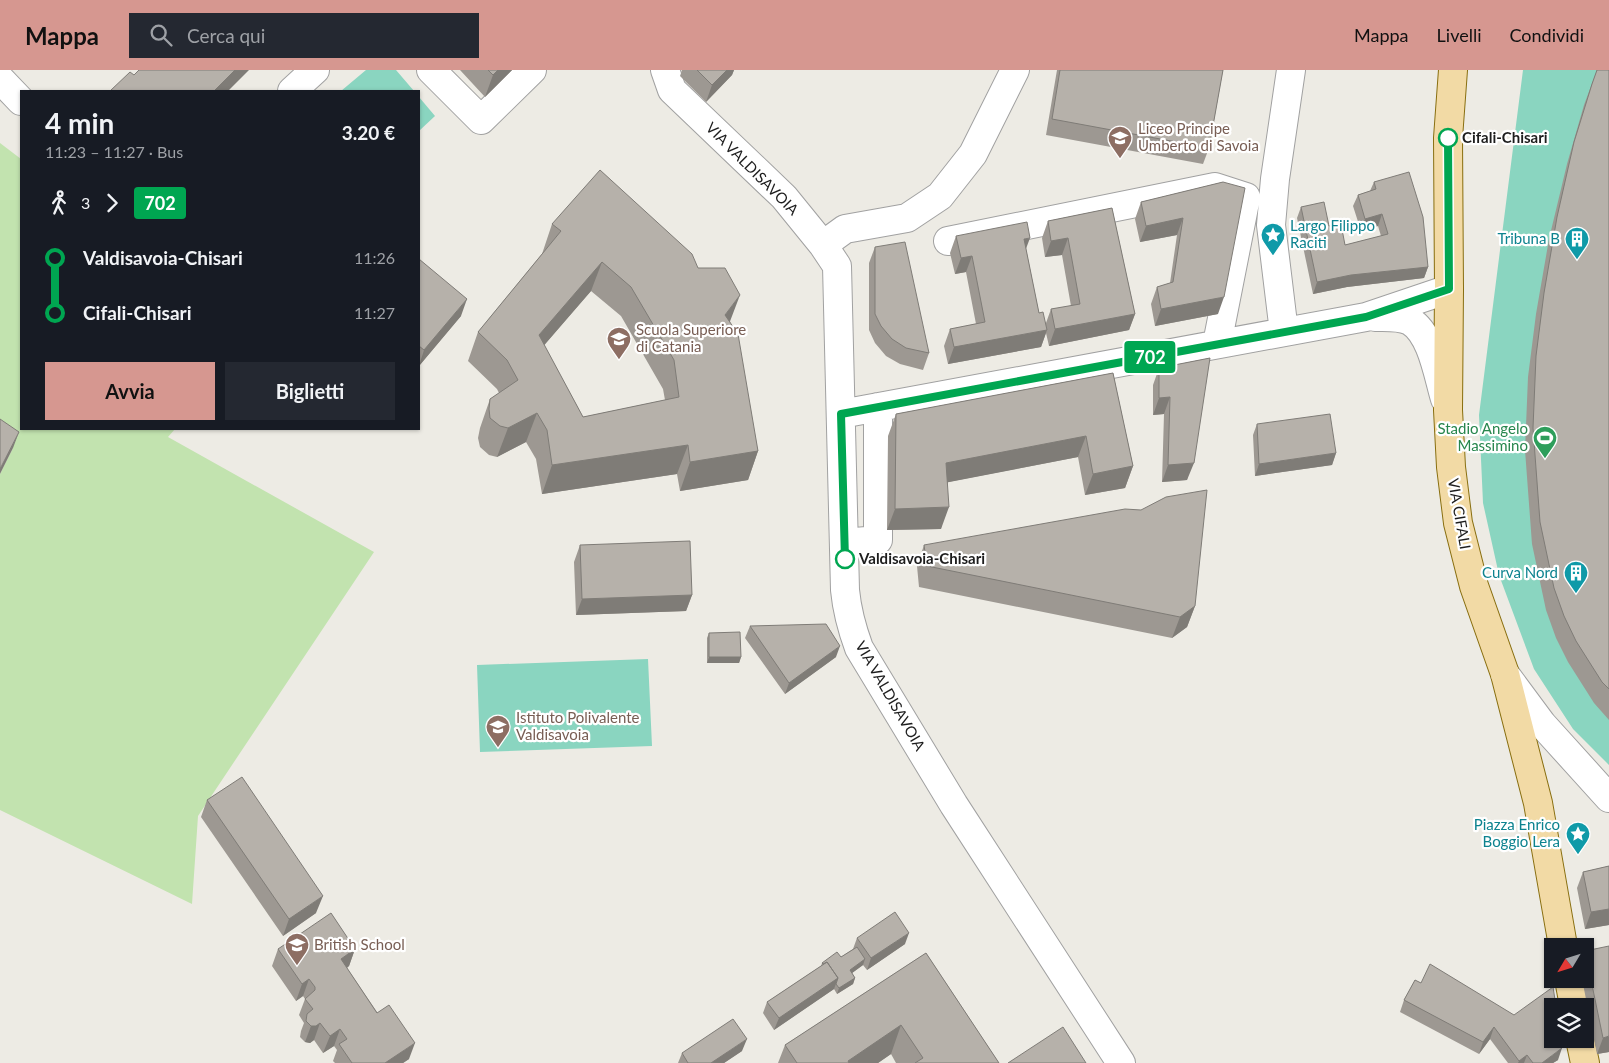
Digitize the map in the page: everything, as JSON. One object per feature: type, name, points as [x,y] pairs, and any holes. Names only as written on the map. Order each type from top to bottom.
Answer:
[{"type":"main road","name":"VIA CIFALI","points":[[1453,70],[1448,138],[1448,410],[1451,467],[1458,524],[1474,586],[1505,674],[1538,803],[1562,938]]},
{"type":"main road","points":[[1582,1048],[1585,1063]]},
{"type":"street","points":[[293,90],[315,70]]},
{"type":"street","points":[[431,70],[481,120],[532,70]]},
{"type":"street","name":"VIA VALDISAVOIA","points":[[665,70],[672,90],[784,197],[837,266],[845,590],[848,613],[859,648],[954,805],[1121,1063]]},
{"type":"street","points":[[822,245],[845,229],[907,218],[940,196],[973,154],[1015,70]]},
{"type":"street","points":[[1284,332],[1271,225],[1275,179],[1292,70]]},
{"type":"street","points":[[0,79],[20,100]]},
{"type":"street","points":[[948,241],[1216,188],[1246,197],[1217,344]]},
{"type":"street","points":[[841,414],[1366,317],[1449,289]]},
{"type":"street","points":[[1366,317],[1399,318],[1409,321],[1418,328],[1425,338],[1432,355],[1448,410]]},
{"type":"street","points":[[844,543],[878,540],[878,407]]},
{"type":"street","points":[[1505,674],[1542,724],[1609,798]]},
{"type":"green space","points":[[366,70],[396,70],[413,90],[342,90]]},
{"type":"green space","name":"Stadio Angelo Massimino","points":[[1523,70],[1609,70],[1609,765],[1573,729],[1534,669],[1499,575],[1483,503],[1479,415]]},
{"type":"green space","points":[[420,98],[435,116],[420,130]]},
{"type":"green space","points":[[0,143],[20,158],[20,430],[174,430],[168,437],[374,552],[198,816],[192,904],[0,810],[0,474],[13,448],[0,440]]},
{"type":"green space","points":[[648,659],[652,746],[480,752],[477,665]]},
{"type":"building","points":[[139,70],[235,70],[215,90],[111,90],[130,72],[134,75]]},
{"type":"building","points":[[488,70],[498,70],[493,75]]},
{"type":"building","points":[[697,70],[727,70],[712,85]]},
{"type":"building","points":[[1060,70],[1223,70],[1209,148],[1052,119]]},
{"type":"building","name":"Stadio Angelo Massimino","points":[[1597,70],[1609,70],[1609,689],[1602,682],[1576,641],[1554,588],[1540,522],[1533,428],[1536,356],[1544,293],[1557,217],[1574,142]]},
{"type":"building","points":[[600,170],[692,254],[698,268],[725,268],[740,295],[725,315],[738,334],[758,451],[690,462],[688,445],[552,465],[547,430],[537,413],[508,428],[500,426],[490,418],[490,399],[518,380],[507,360],[478,332],[561,231],[552,224]],"holes":[[[602,262],[631,287],[674,360],[679,397],[583,417],[539,335]]]},
{"type":"building","points":[[1409,172],[1423,217],[1428,267],[1351,275],[1317,282],[1301,207],[1324,202],[1329,226],[1341,224],[1345,245],[1388,234],[1382,214],[1365,219],[1358,195],[1376,189],[1374,182]]},
{"type":"building","points":[[1223,182],[1245,188],[1224,297],[1161,309],[1157,287],[1173,282],[1183,218],[1146,226],[1141,202]]},
{"type":"building","points":[[1112,208],[1135,314],[1055,329],[1051,309],[1080,304],[1068,238],[1051,241],[1048,221]]},
{"type":"building","points":[[1027,222],[1030,238],[1024,239],[1039,313],[1043,312],[1047,330],[954,347],[950,329],[985,322],[972,256],[961,258],[956,236]]},
{"type":"building","points":[[905,242],[929,353],[906,348],[892,339],[881,326],[875,314],[875,247]]},
{"type":"building","points":[[420,260],[467,299],[424,350],[420,347]]},
{"type":"building","points":[[1210,358],[1194,463],[1168,465],[1170,397],[1159,398],[1159,368]]},
{"type":"building","points":[[1113,373],[1133,466],[1093,474],[1086,436],[946,463],[949,507],[895,509],[896,414]]},
{"type":"building","points":[[1330,414],[1336,453],[1259,464],[1257,424]]},
{"type":"building","points":[[0,419],[19,432],[0,469]]},
{"type":"building","points":[[1207,490],[1195,606],[1180,617],[927,566],[924,545],[1125,509],[1141,510],[1166,497]]},
{"type":"building","points":[[690,541],[692,595],[582,599],[580,545]]},
{"type":"building","points":[[826,624],[840,646],[789,683],[750,626]]},
{"type":"building","points":[[740,632],[741,657],[709,657],[709,633]]},
{"type":"building","points":[[242,777],[323,896],[289,919],[207,800]]},
{"type":"building","points":[[1609,866],[1609,909],[1591,912],[1583,872]]},
{"type":"building","points":[[895,912],[909,933],[871,958],[857,938]]},
{"type":"building","points":[[331,913],[355,949],[341,959],[377,1013],[389,1005],[415,1043],[385,1063],[352,1063],[339,1044],[347,1039],[340,1029],[330,1036],[320,1023],[316,1026],[311,1026],[306,1021],[307,1014],[313,1009],[305,999],[315,990],[315,987],[309,979],[302,984],[278,949]]},
{"type":"building","points":[[1609,946],[1609,1036],[1603,1038],[1593,988],[1594,949]]},
{"type":"building","points":[[857,947],[865,959],[850,970],[855,978],[839,988],[836,984],[838,978],[827,962],[822,963],[837,952],[841,957]]},
{"type":"building","points":[[926,953],[999,1063],[915,1063],[923,1058],[901,1025],[848,1061],[849,1063],[797,1063],[785,1045]]},
{"type":"building","points":[[827,962],[838,978],[779,1018],[767,1002]]},
{"type":"building","points":[[1430,964],[1514,1015],[1553,988],[1555,998],[1544,998],[1544,1048],[1562,1048],[1542,1063],[1533,1063],[1527,1055],[1519,1061],[1494,1027],[1483,1042],[1404,1000],[1415,980],[1421,983]]},
{"type":"building","points":[[733,1019],[747,1039],[711,1063],[688,1063],[682,1053]]},
{"type":"building","points":[[1063,1027],[1086,1063],[1008,1063]]},
{"type":"bus line","name":"702","points":[[845,559],[841,414],[1366,317],[1449,289],[1448,138]]},
{"type":"place","name":"Cifali-Chisari","points":[[1448,138]]},
{"type":"place","name":"Liceo Principe Umberto di Savoia","points":[[1120,159]]},
{"type":"place","name":"Largo Filippo Raciti","points":[[1273,256]]},
{"type":"place","name":"Tribuna B","points":[[1577,260]]},
{"type":"place","name":"Scuola Superiore di Catania","points":[[619,360]]},
{"type":"place","name":"Stadio Angelo Massimino","points":[[1545,459]]},
{"type":"place","name":"Valdisavoia-Chisari","points":[[845,559]]},
{"type":"place","name":"Curva Nord","points":[[1576,594]]},
{"type":"place","name":"Istituto Polivalente Valdisavoia","points":[[498,748]]},
{"type":"place","name":"Piazza Enrico Boggio Lera","points":[[1578,855]]},
{"type":"place","name":"British School","points":[[297,966]]}]
